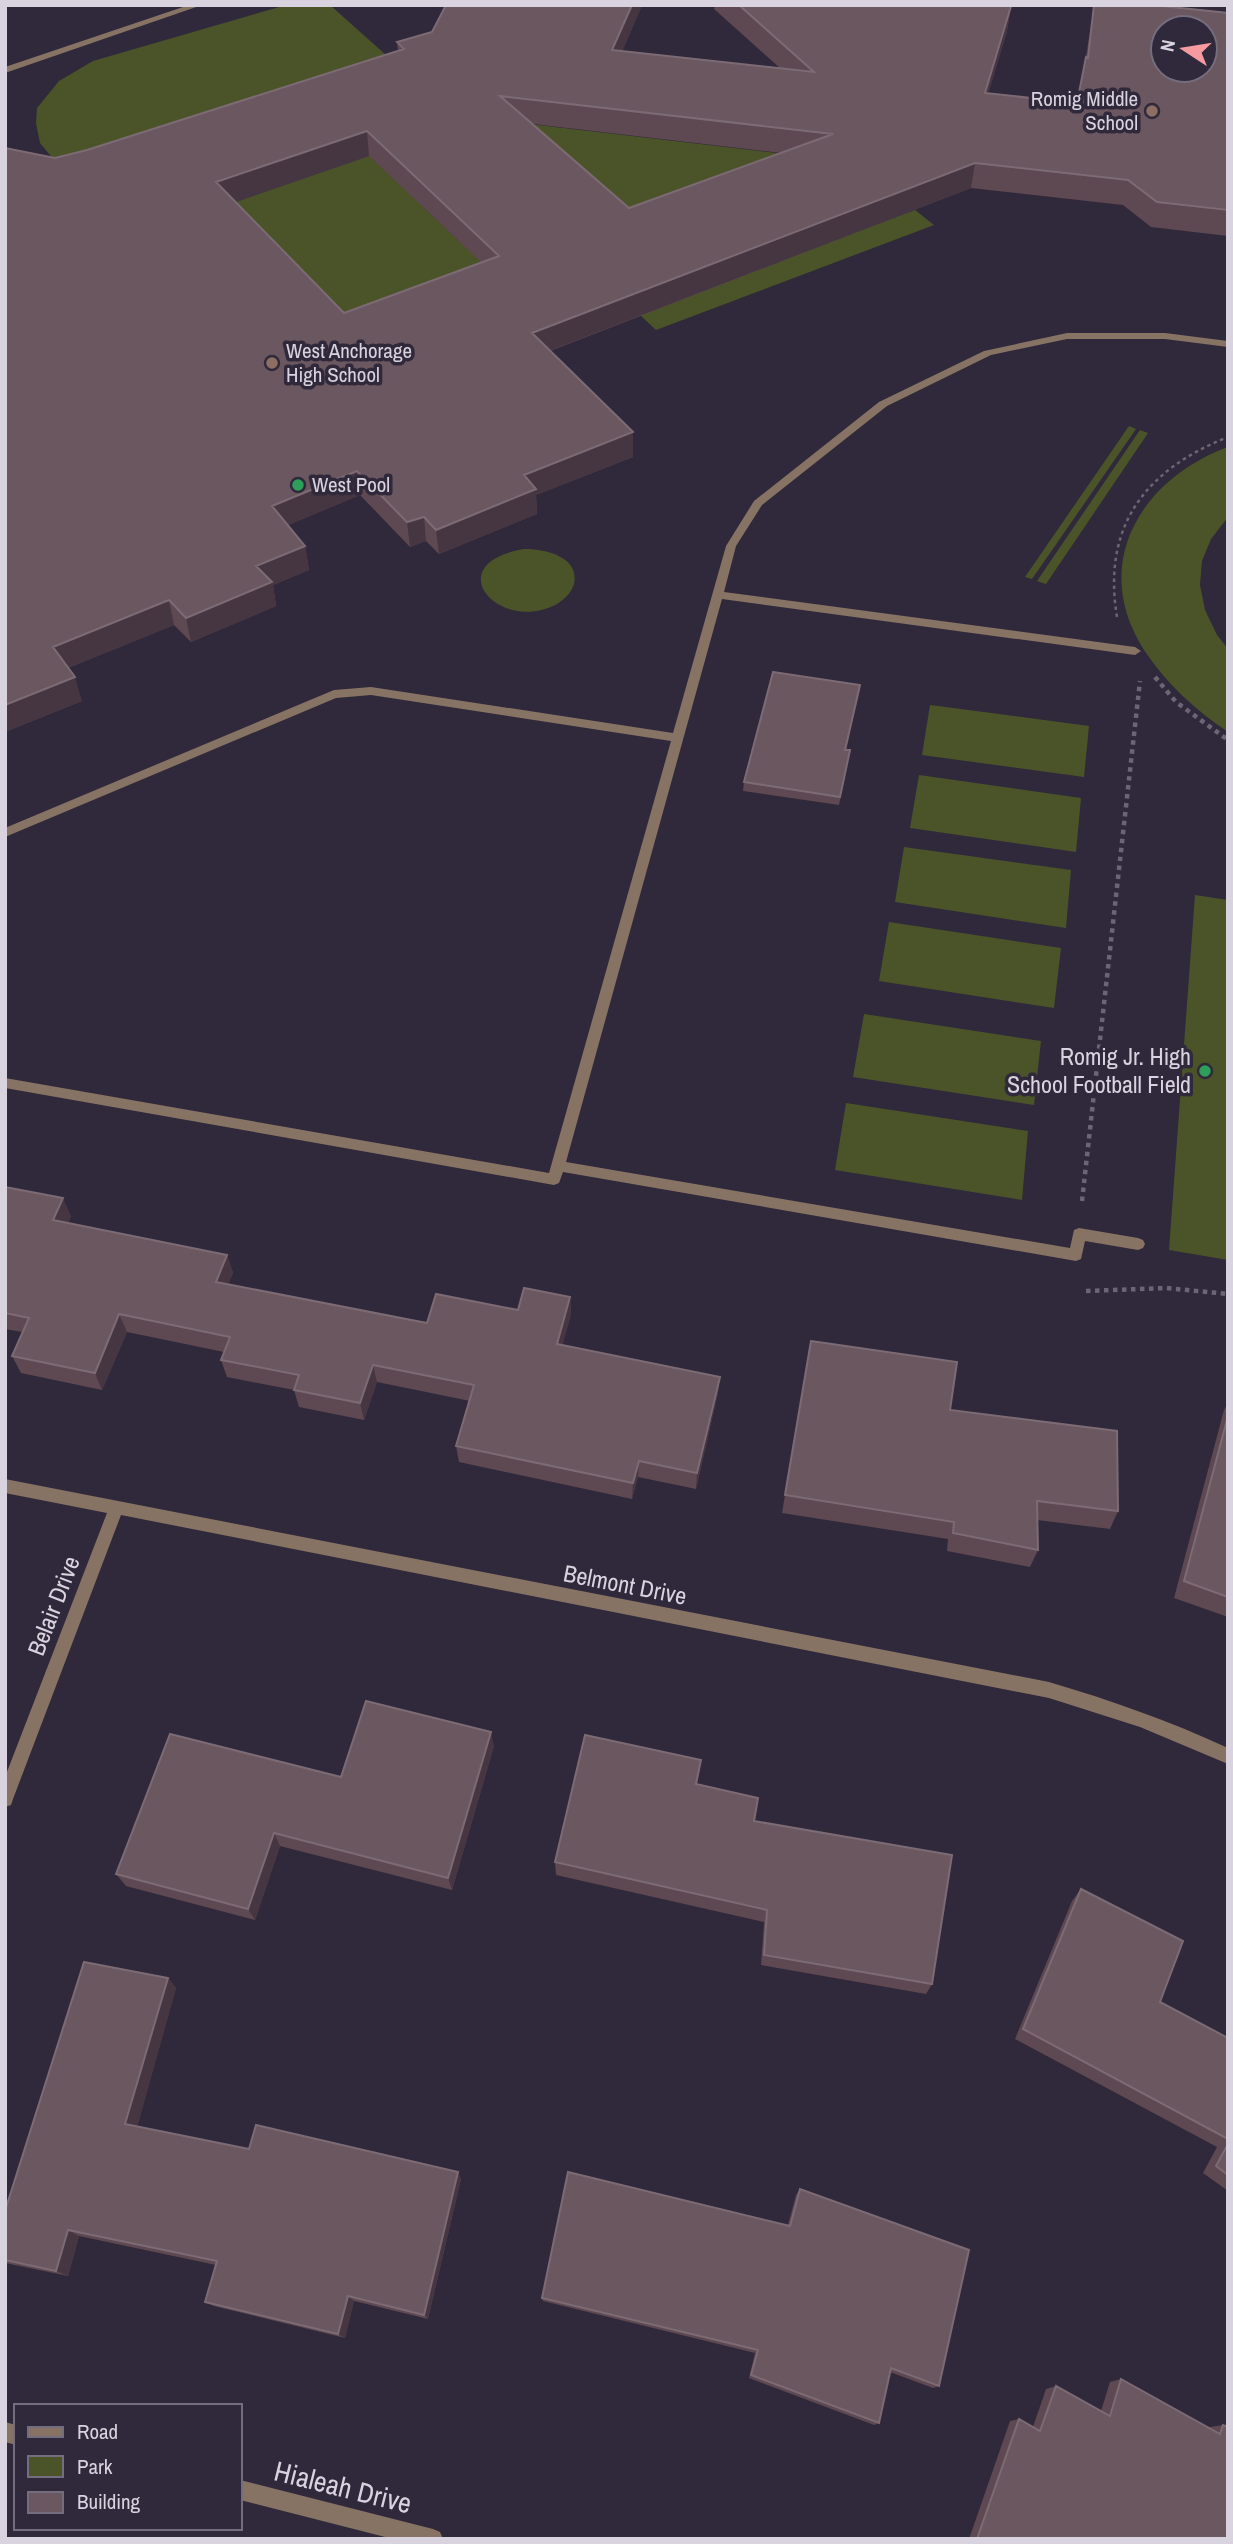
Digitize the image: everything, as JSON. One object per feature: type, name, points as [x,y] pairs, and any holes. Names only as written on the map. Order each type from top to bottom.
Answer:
[{"type":"street","points":[[5,70],[198,5]]},
{"type":"street","points":[[5,1083],[554,1179],[731,546],[758,503],[883,404],[988,353],[1068,336],[1165,336],[1228,344]]},
{"type":"street","points":[[717,595],[1135,651]]},
{"type":"street","points":[[5,832],[334,694],[371,691],[677,738]]},
{"type":"street","points":[[558,1166],[1076,1255],[1079,1234],[1138,1244]]},
{"type":"street","name":"Belmont Drive","points":[[5,1486],[1049,1690],[1118,1709],[1176,1731],[1228,1756]]},
{"type":"street","name":"Belair Drive","points":[[5,1799],[116,1508]]},
{"type":"street","name":"Hialeah Drive","points":[[242,2491],[433,2539]]},
{"type":"path","points":[[1228,437],[1186,455],[1150,484],[1125,520],[1114,557],[1113,603],[1122,633],[1142,663],[1176,702],[1228,740]]},
{"type":"path","points":[[1079,1234],[1142,663]]},
{"type":"path","points":[[1073,1290],[1101,1293],[1167,1288],[1228,1294]]},
{"type":"green space","points":[[286,5],[330,5],[406,73],[71,180],[40,143],[36,123],[37,108],[59,81],[93,61]]},
{"type":"green space","points":[[479,118],[819,158],[578,251]]},
{"type":"green space","points":[[418,139],[421,205],[459,241],[526,238],[347,338],[221,207]]},
{"type":"green space","points":[[915,210],[934,225],[656,330],[640,315]]},
{"type":"green space","points":[[1129,426],[1136,429],[1032,579],[1025,577]]},
{"type":"green space","points":[[1140,430],[1148,433],[1046,584],[1037,581]]},
{"type":"green space","points":[[1228,447],[1228,517],[1211,539],[1202,561],[1200,585],[1205,610],[1217,635],[1228,649],[1228,732],[1182,695],[1144,650],[1128,618],[1122,587],[1123,556],[1133,528],[1149,503],[1170,480],[1197,461]]},
{"type":"green space","points":[[524,549],[559,556],[572,567],[574,584],[567,596],[557,604],[535,611],[515,611],[498,604],[486,594],[481,581],[484,568],[498,557]]},
{"type":"green space","points":[[930,705],[1089,726],[1084,777],[922,755]]},
{"type":"green space","points":[[919,775],[1081,798],[1076,852],[910,828]]},
{"type":"green space","points":[[904,847],[1071,870],[1066,928],[895,902]]},
{"type":"green space","name":"Romig Jr. High School Football Field","points":[[1195,895],[1228,900],[1228,1260],[1169,1250]]},
{"type":"green space","points":[[889,922],[1061,948],[1054,1008],[879,981]]},
{"type":"green space","points":[[864,1014],[1041,1041],[1034,1105],[853,1077]]},
{"type":"green space","points":[[846,1103],[1028,1131],[1022,1200],[835,1170]]},
{"type":"building","name":"West Anchorage High School","points":[[446,5],[632,5],[612,50],[814,72],[739,5],[1010,5],[985,93],[1077,103],[1086,57],[1088,58],[1094,5],[1152,5],[1228,13],[1228,210],[1157,202],[1128,180],[975,163],[532,333],[633,432],[524,475],[536,489],[436,530],[424,517],[407,522],[357,471],[272,506],[305,546],[256,566],[272,582],[186,618],[169,600],[53,647],[75,677],[5,705],[5,148],[55,158],[87,150],[404,49],[397,42],[432,32]],"holes":[[[500,96],[833,134],[629,208]],[[367,131],[499,256],[344,313],[216,182]]]},
{"type":"building","points":[[773,672],[860,685],[845,750],[850,750],[840,797],[744,782]]},
{"type":"building","points":[[5,1187],[63,1198],[53,1220],[227,1255],[216,1282],[427,1323],[436,1294],[518,1310],[524,1288],[570,1297],[557,1344],[720,1377],[697,1473],[639,1461],[633,1483],[456,1446],[474,1385],[373,1365],[360,1403],[294,1390],[299,1375],[221,1360],[230,1337],[119,1314],[95,1373],[12,1356],[29,1318],[5,1313]]},
{"type":"building","points":[[811,1341],[957,1362],[950,1410],[1117,1431],[1118,1511],[1037,1501],[1038,1550],[953,1533],[954,1522],[785,1495]]},
{"type":"building","points":[[1228,1416],[1228,1597],[1184,1581]]},
{"type":"building","points":[[366,1701],[491,1732],[448,1878],[274,1833],[248,1909],[116,1874],[170,1734],[341,1777]]},
{"type":"building","points":[[585,1735],[701,1760],[696,1784],[758,1798],[754,1821],[952,1855],[932,1984],[764,1955],[767,1910],[555,1862]]},
{"type":"building","points":[[1081,1889],[1183,1941],[1160,2002],[1228,2038],[1228,2139],[1023,2029]]},
{"type":"building","points":[[84,1962],[168,1978],[125,2124],[249,2149],[256,2125],[458,2172],[424,2315],[348,2296],[338,2334],[205,2302],[217,2261],[68,2230],[56,2271],[5,2260],[5,2211]]},
{"type":"building","points":[[1228,2144],[1228,2175],[1216,2166]]},
{"type":"building","points":[[568,2172],[790,2226],[800,2189],[969,2250],[939,2386],[891,2368],[879,2423],[751,2375],[758,2350],[542,2298]]},
{"type":"building","points":[[1121,2379],[1220,2434],[1223,2425],[1228,2427],[1228,2539],[977,2539],[1019,2419],[1040,2431],[1056,2386],[1110,2416]]},
{"type":"place","name":"Romig Middle School","points":[[1152,111]]},
{"type":"place","name":"West Anchorage High School","points":[[272,363]]},
{"type":"place","name":"West Pool","points":[[298,485]]},
{"type":"place","name":"Romig Jr. High School Football Field","points":[[1205,1071]]}]
